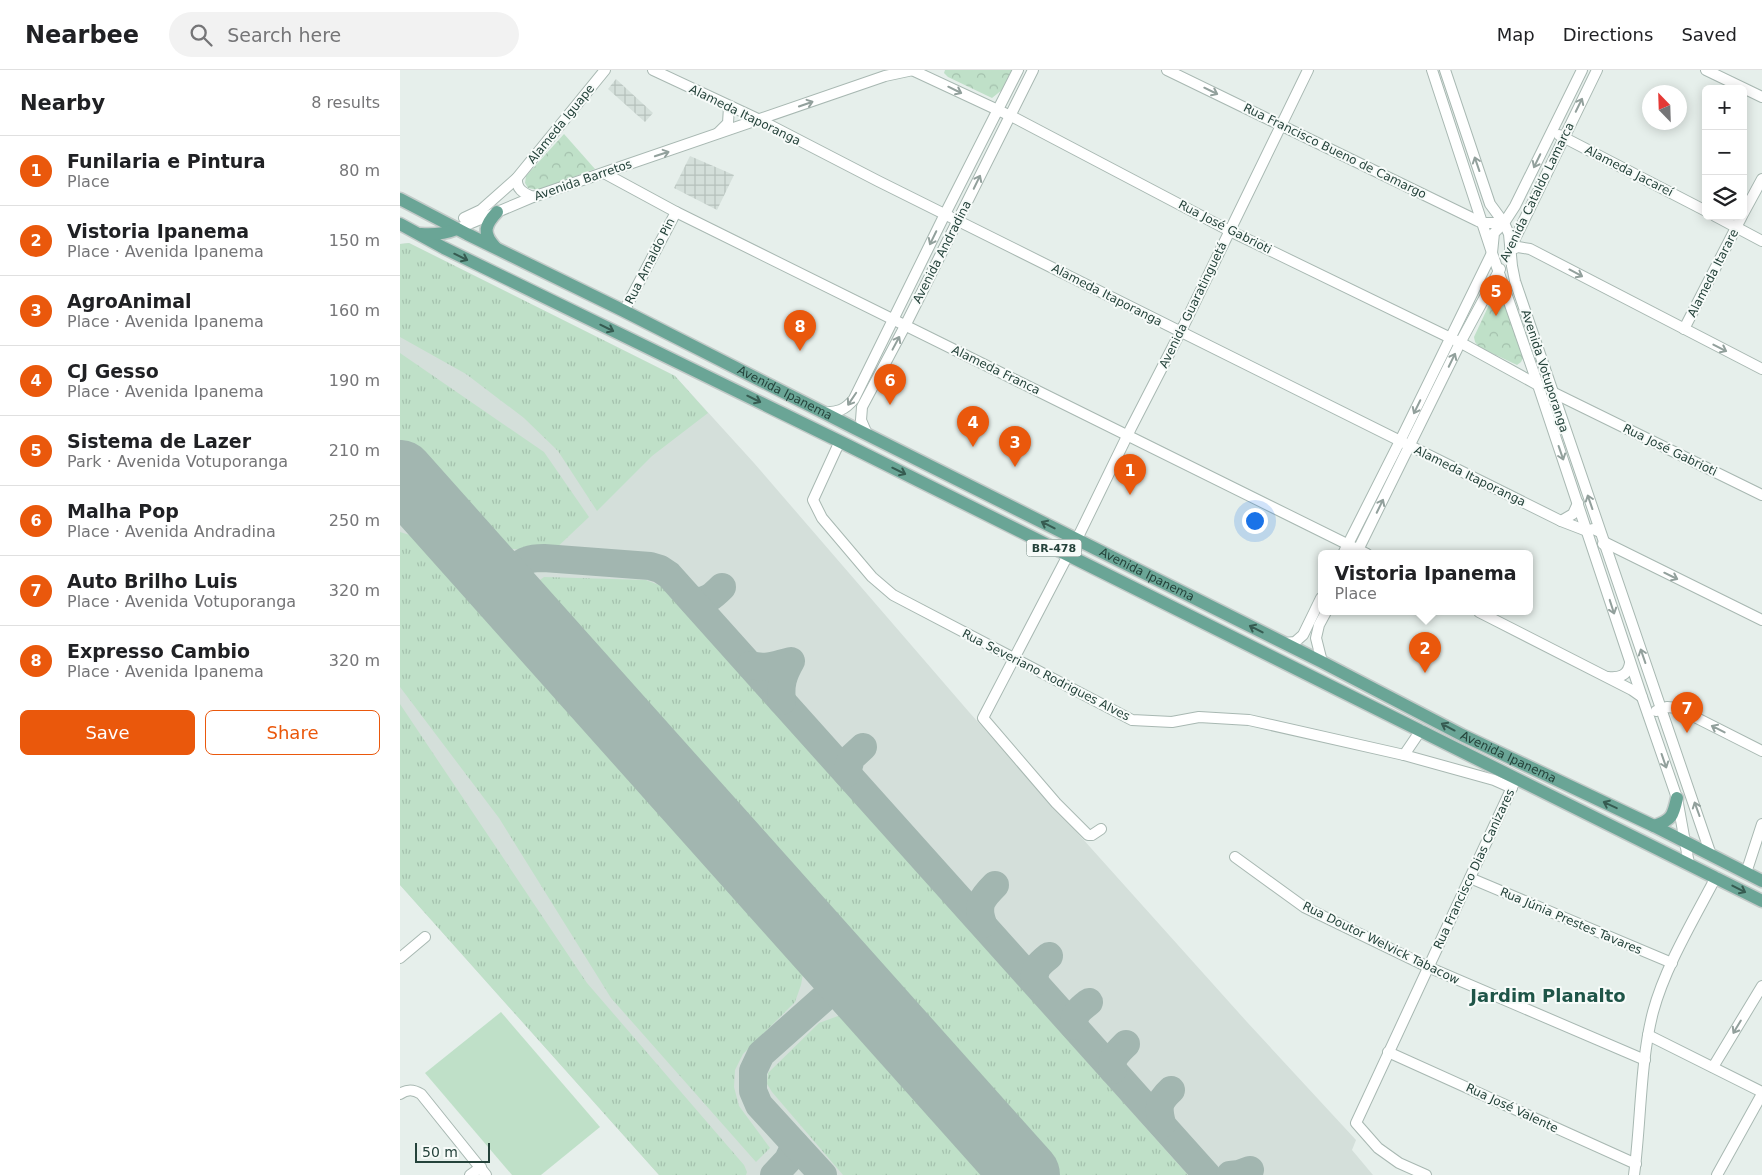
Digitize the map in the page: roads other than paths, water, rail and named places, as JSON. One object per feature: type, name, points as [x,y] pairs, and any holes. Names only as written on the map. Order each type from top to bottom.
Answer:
[{"type":"main road","name":"Avenida Ipanema","points":[[400,199],[1285,643],[1470,739],[1654,826],[1762,882]]},
{"type":"main road","points":[[495,247],[489,241],[486,228],[488,221],[496,212]]},
{"type":"main road","name":"Avenida Ipanema","points":[[400,224],[444,248],[840,441],[1421,730],[1514,783],[1689,864],[1762,901]]},
{"type":"main road","points":[[418,234],[444,234],[453,226]]},
{"type":"main road","points":[[1654,826],[1667,822],[1674,812],[1677,798]]},
{"type":"street","name":"Alameda Iguape","points":[[453,226],[481,210],[517,178],[605,70]]},
{"type":"street","name":"Alameda Itaporanga","points":[[654,70],[760,120],[878,182],[1561,521],[1589,539]]},
{"type":"street","name":"Avenida Barretos","points":[[453,226],[885,76],[912,70]]},
{"type":"street","name":"Rua José Gabrioti","points":[[912,70],[1010,116],[1230,231],[1456,340],[1538,385]]},
{"type":"street","points":[[936,70],[937,81]]},
{"type":"street","name":"Avenida Andradina","points":[[821,411],[834,412],[845,409],[854,399],[1018,70]]},
{"type":"street","name":"Avenida Andradina","points":[[867,434],[861,420],[862,407],[958,221],[1032,70]]},
{"type":"street","name":"Rua Francisco Bueno de Camargo","points":[[1168,70],[1460,213],[1483,223],[1504,223]]},
{"type":"street","name":"Avenida Guaratinguetá","points":[[1077,539],[1308,70]]},
{"type":"street","name":"Avenida Votuporanga","points":[[1432,70],[1483,223],[1500,256],[1512,271],[1600,532],[1700,818],[1711,855]]},
{"type":"street","name":"Avenida Votuporanga","points":[[1445,70],[1490,204],[1504,223],[1509,234],[1500,256]]},
{"type":"street","name":"Avenida Cataldo Lamarca","points":[[1456,340],[1499,272],[1500,256],[1494,233],[1504,223],[1515,206],[1582,70]]},
{"type":"street","name":"Avenida Cataldo Lamarca","points":[[1345,550],[1405,444],[1500,256],[1514,237],[1596,70]]},
{"type":"street","points":[[1706,70],[1762,98]]},
{"type":"street","name":"Avenida Barretos","points":[[711,137],[722,130],[728,123],[729,107]]},
{"type":"street","points":[[783,132],[779,125],[779,120],[785,112]]},
{"type":"street","name":"Alameda Jacareí","points":[[1551,131],[1702,209]]},
{"type":"street","points":[[624,184],[622,174],[625,166]]},
{"type":"street","name":"Alameda Franca","points":[[604,173],[676,212],[1128,434],[1345,550]]},
{"type":"street","points":[[517,178],[519,189],[533,198]]},
{"type":"street","name":"Alameda Itarare","points":[[1747,207],[1762,179]]},
{"type":"street","points":[[1460,213],[1471,208],[1474,197]]},
{"type":"street","name":"Avenida Cataldo Lamarca","points":[[1494,209],[1502,212],[1515,206]]},
{"type":"street","name":"Rua Arnaldo Pin","points":[[624,311],[676,212]]},
{"type":"street","points":[[1723,220],[1762,240]]},
{"type":"street","name":"Alameda Itarare","points":[[1684,329],[1740,220]]},
{"type":"street","points":[[1500,256],[1523,247],[1533,250],[1762,369]]},
{"type":"street","points":[[1512,271],[1514,261],[1519,254],[1524,251],[1533,250]]},
{"type":"street","name":"Avenida Votuporanga","points":[[1499,272],[1578,503],[1649,720],[1677,798],[1689,864]]},
{"type":"street","points":[[1488,292],[1495,286],[1501,286],[1506,291]]},
{"type":"street","name":"Rua José Gabrioti","points":[[1552,392],[1762,495]]},
{"type":"street","points":[[1561,417],[1564,408],[1572,404],[1579,405]]},
{"type":"street","name":"Rua Severiano Rodrigues Alves","points":[[840,441],[813,500],[822,518],[872,577],[893,595],[1132,720],[1172,722],[1199,717],[1249,720],[1404,754],[1494,780],[1514,783]]},
{"type":"street","name":"Avenida Cataldo Lamarca","points":[[1361,550],[1405,444]]},
{"type":"street","points":[[1561,521],[1573,514],[1578,503]]},
{"type":"street","points":[[1600,532],[1593,529],[1589,539],[1598,550],[1603,546],[1604,542],[1762,620]]},
{"type":"street","points":[[1068,554],[983,718],[1056,803],[1088,836],[1100,829]]},
{"type":"street","points":[[1612,566],[1616,558],[1628,554]]},
{"type":"street","points":[[1285,643],[1295,642],[1303,635],[1318,604]]},
{"type":"street","points":[[1322,662],[1316,638],[1319,625],[1324,615]]},
{"type":"street","points":[[1485,615],[1642,697]]},
{"type":"street","points":[[1606,677],[1621,676],[1626,673],[1630,663]]},
{"type":"street","points":[[1649,720],[1652,714],[1661,709],[1677,708],[1762,751]]},
{"type":"street","points":[[1404,754],[1421,730]]},
{"type":"street","name":"Rua Francisco Dias Canizares","points":[[1426,1175],[1399,1163],[1378,1148],[1356,1123],[1514,783]]},
{"type":"street","points":[[1746,873],[1762,824]]},
{"type":"street","name":"Rua Doutor Welvick Tabacow","points":[[1236,857],[1304,907],[1428,968],[1645,1060]]},
{"type":"street","points":[[1635,1170],[1645,1060],[1653,1010],[1672,963],[1716,877]]},
{"type":"street","name":"Rua Júnia Prestes Tavares","points":[[1470,878],[1672,963]]},
{"type":"street","points":[[401,954],[425,937]]},
{"type":"street","points":[[1713,1067],[1762,986]]},
{"type":"street","points":[[1648,1035],[1762,1093],[1718,1175]]},
{"type":"street","name":"Rua José Valente","points":[[1388,1052],[1635,1170]]},
{"type":"street","points":[[400,1094],[404,1091],[414,1090],[421,1094],[484,1171],[470,1175]]},
{"type":"place","name":"Sistema de Lazer","points":[[1496,316]]},
{"type":"place","name":"Expresso Cambio","points":[[800,351]]},
{"type":"place","name":"Malha Pop","points":[[890,405]]},
{"type":"place","name":"CJ Gesso","points":[[973,447]]},
{"type":"place","name":"AgroAnimal","points":[[1015,467]]},
{"type":"place","name":"Funilaria e Pintura","points":[[1130,495]]},
{"type":"place","name":"Vistoria Ipanema","points":[[1425,673]]},
{"type":"place","name":"Auto Brilho Luis","points":[[1687,733]]},
{"type":"district","name":"Jardim Planalto","points":[[1548,996]]}]
